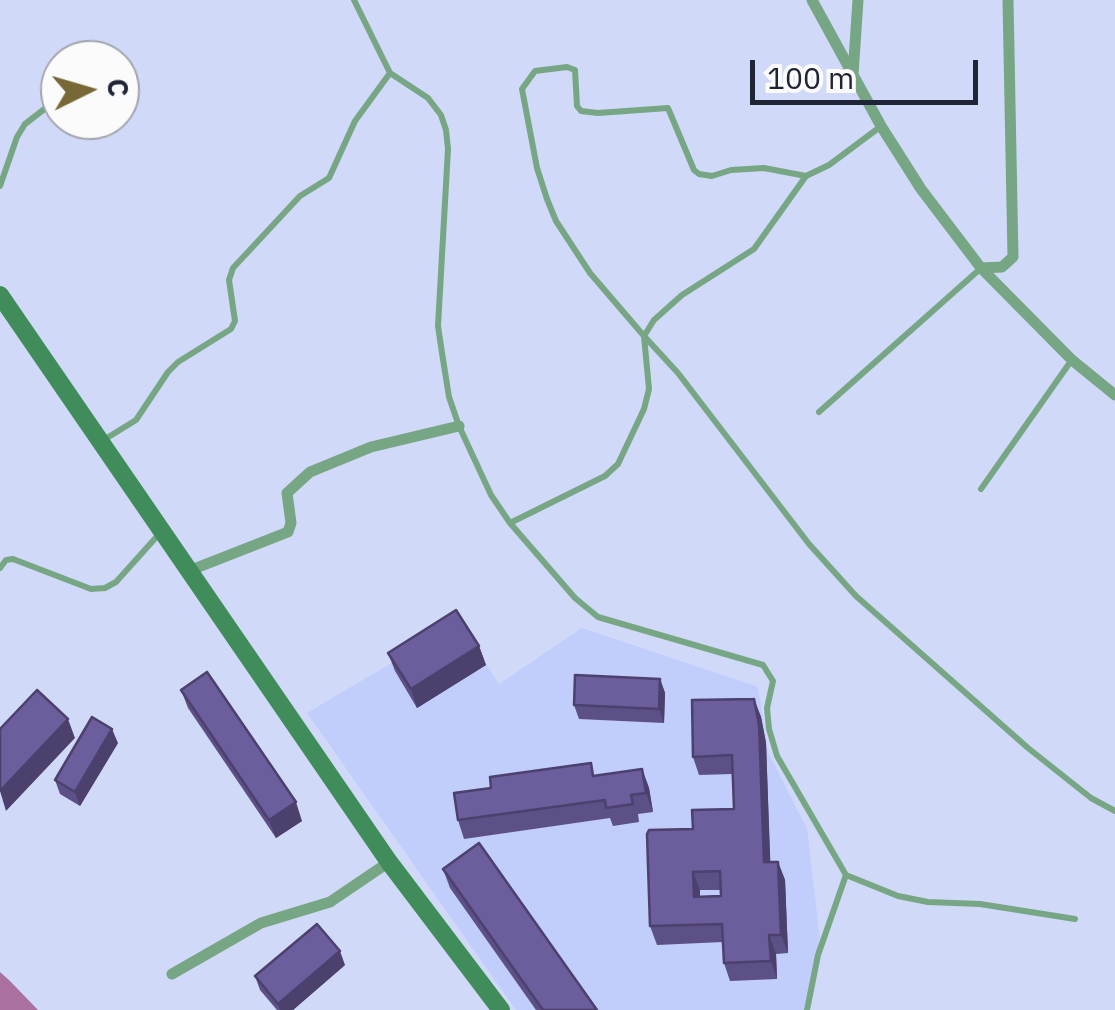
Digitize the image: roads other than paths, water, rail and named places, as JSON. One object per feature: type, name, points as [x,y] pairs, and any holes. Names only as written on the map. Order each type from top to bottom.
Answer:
[{"type":"street","points":[[812,0],[920,189],[981,268],[1072,360],[1115,395]]},
{"type":"street","points":[[853,76],[858,0]]},
{"type":"street","points":[[981,268],[1002,266],[1013,257],[1008,0]]},
{"type":"street","points":[[0,295],[389,862],[501,1010]]},
{"type":"street","points":[[192,570],[288,532],[291,523],[287,493],[310,472],[371,447],[459,426]]},
{"type":"street","points":[[172,974],[261,923],[330,902],[389,862]]},
{"type":"lane","points":[[354,0],[390,72],[428,98],[446,130],[438,326],[449,397],[491,495],[510,523],[575,598],[598,617],[763,665],[773,681],[767,708],[777,756],[846,875],[898,896],[928,902],[980,904],[1075,919]]},
{"type":"lane","points":[[806,176],[764,168],[704,176],[694,170],[668,108],[587,113],[577,106],[572,68],[535,71],[522,88],[537,168],[556,221],[590,273],[678,373],[809,544],[856,596],[1028,748],[1091,798],[1115,811]]},
{"type":"lane","points":[[102,441],[136,420],[178,362],[230,329],[235,321],[229,280],[233,268],[300,196],[329,178],[355,122],[390,72]]},
{"type":"lane","points":[[0,186],[16,137],[40,112]]},
{"type":"lane","points":[[510,523],[606,476],[618,464],[644,409],[649,389],[644,336],[665,307],[754,249],[806,176],[829,165],[881,126]]},
{"type":"lane","points":[[819,412],[981,268]]},
{"type":"lane","points":[[981,489],[1072,360]]},
{"type":"lane","points":[[0,568],[6,560],[14,558],[91,590],[104,588],[116,582],[163,530]]},
{"type":"lane","points":[[807,1010],[818,954],[846,875]]}]
